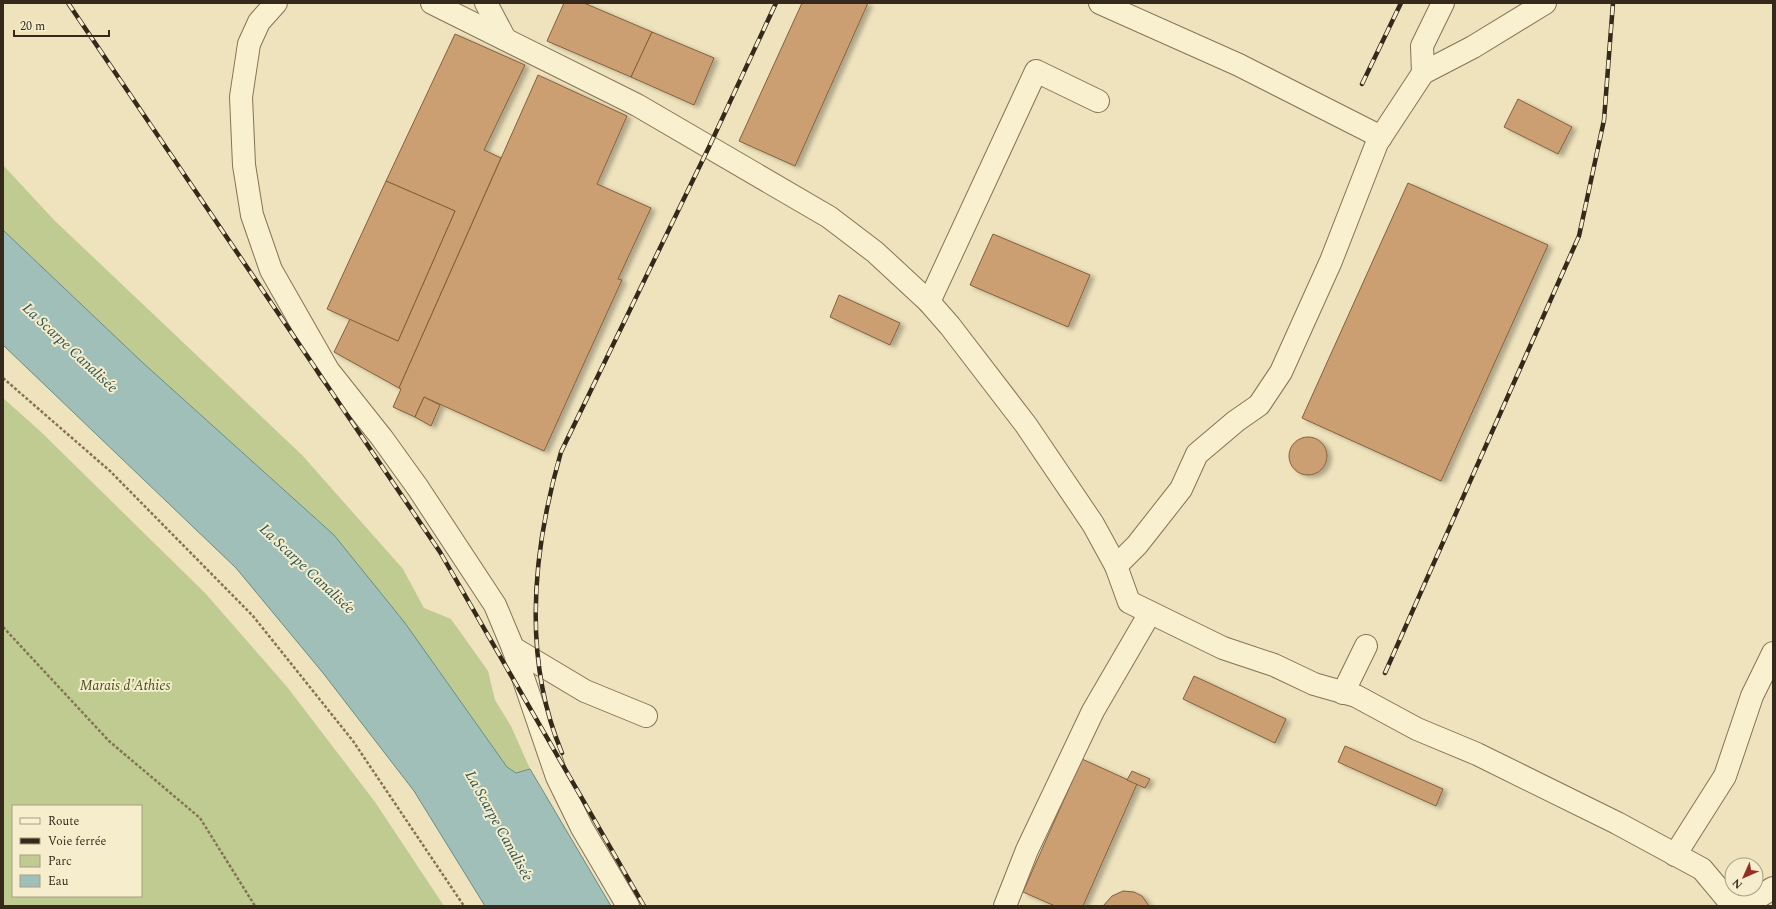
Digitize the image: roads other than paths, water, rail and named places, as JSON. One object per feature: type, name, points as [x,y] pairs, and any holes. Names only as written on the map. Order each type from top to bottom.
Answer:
[{"type":"lane","points":[[276,3],[259,22],[249,44],[241,97],[244,165],[252,216],[271,270],[328,370],[382,438],[418,488],[495,605],[513,648],[557,777],[582,828],[628,906]]},
{"type":"lane","points":[[432,3],[637,104],[829,217],[875,252],[929,302],[950,326],[1026,425],[1093,524],[1116,566],[1129,602],[1223,648],[1274,665],[1314,684],[1356,696],[1417,730],[1484,757],[1617,823],[1702,869],[1733,906]]},
{"type":"lane","points":[[486,3],[505,39]]},
{"type":"lane","points":[[1100,3],[1240,65],[1381,137]]},
{"type":"lane","points":[[1423,73],[1422,46],[1443,3]]},
{"type":"lane","points":[[1116,566],[1137,545],[1181,489],[1197,454],[1236,421],[1259,405],[1281,372],[1331,261],[1381,137],[1423,73],[1473,47],[1545,3]]},
{"type":"lane","points":[[929,302],[1036,71],[1098,102]]},
{"type":"lane","points":[[1005,906],[1027,850],[1093,711],[1150,613]]},
{"type":"lane","points":[[1344,693],[1366,646]]},
{"type":"lane","points":[[513,648],[585,691],[646,716]]},
{"type":"lane","points":[[1675,854],[1725,776],[1752,696],[1773,652]]},
{"type":"lane","points":[[1744,906],[1773,888]]},
{"type":"water","name":"La Scarpe Canalisée","points":[[3,230],[142,362],[334,535],[405,623],[507,767],[516,773],[530,769],[611,906],[485,906],[414,791],[323,673],[236,568],[3,345]]},
{"type":"railway","points":[[68,3],[440,552],[644,906]]},
{"type":"railway","points":[[562,753],[549,717],[541,680],[537,642],[536,603],[538,565],[544,527],[551,489],[561,452],[709,147],[776,3]]},
{"type":"railway","points":[[1362,84],[1401,3]]},
{"type":"railway","points":[[1385,673],[1579,236],[1604,120],[1613,3]]},
{"type":"park label","name":"Marais d'Athies","points":[[125,685]]}]
